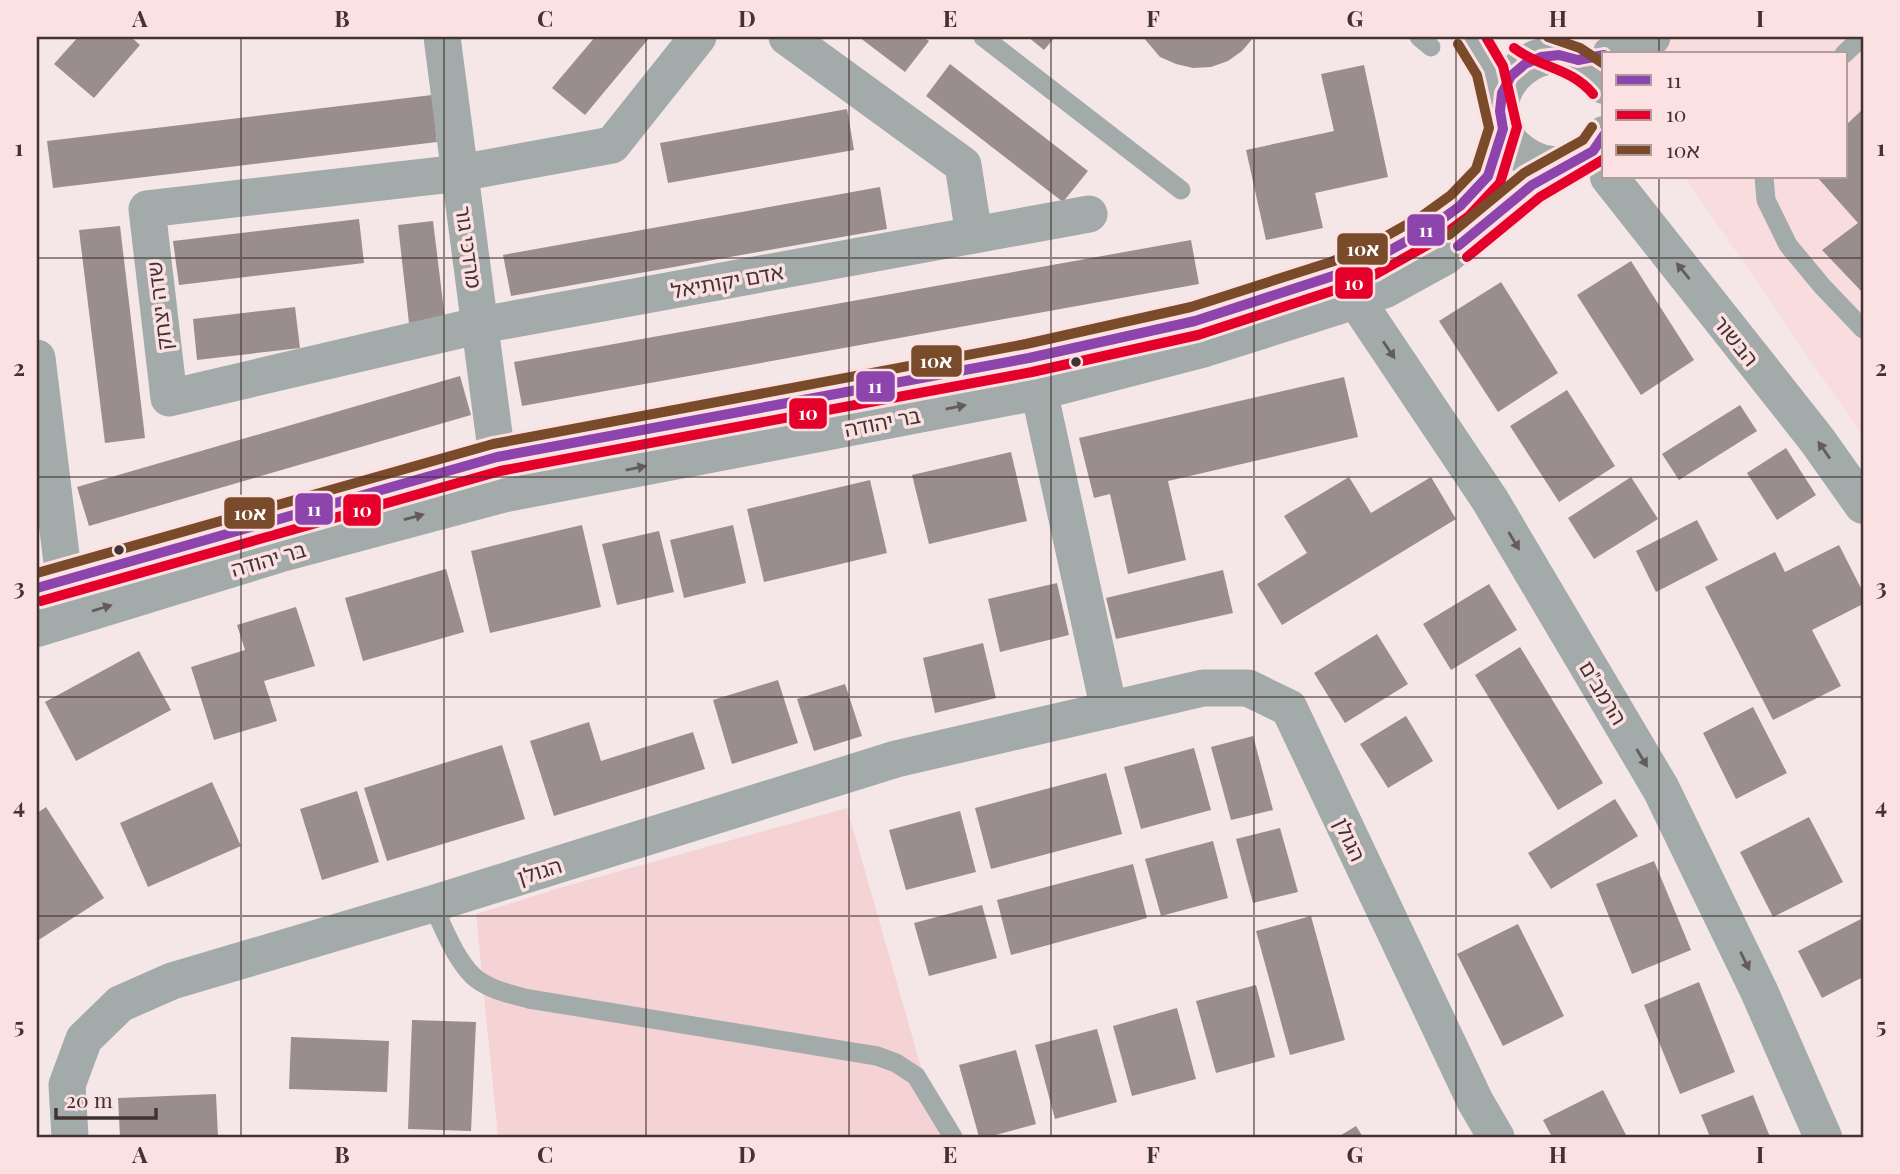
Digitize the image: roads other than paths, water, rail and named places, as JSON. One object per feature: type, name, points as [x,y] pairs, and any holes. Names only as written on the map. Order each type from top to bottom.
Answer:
[{"type":"street","name":"מרדכי גור","points":[[442,37],[497,457]]},
{"type":"street","points":[[460,173],[612,145],[698,37]]},
{"type":"street","points":[[788,37],[964,165],[974,235]]},
{"type":"street","points":[[1471,37],[1490,70],[1501,120],[1511,143],[1522,155],[1554,166],[1596,159]]},
{"type":"street","points":[[1523,37],[1530,43],[1591,62]]},
{"type":"street","points":[[1622,52],[1652,37]]},
{"type":"street","points":[[1664,52],[1677,37]]},
{"type":"street","name":"בר יהודה","points":[[37,628],[278,554],[506,493],[1039,391],[1205,348],[1354,284],[1430,229],[1460,206],[1488,176],[1501,120],[1502,93],[1511,76],[1525,64],[1541,57],[1591,62]]},
{"type":"street","name":"בר יהודה","points":[[50,584],[497,457],[1042,355],[1354,284],[1385,289],[1445,256],[1532,185],[1596,159]]},
{"type":"street","name":"שדה יצחק","points":[[460,173],[147,209],[169,398],[481,325]]},
{"type":"street","name":"הבשור","points":[[1611,178],[1817,440],[1863,505]]},
{"type":"street","name":"אדם יקותיאל","points":[[481,325],[1089,214]]},
{"type":"street","name":"הרמב\"ם","points":[[1354,284],[1490,500],[1661,789],[1759,991],[1823,1137]]},
{"type":"street","points":[[37,358],[50,584]]},
{"type":"street","points":[[1039,391],[1109,710]]},
{"type":"street","name":"הגולן","points":[[70,1137],[67,1085],[84,1039],[120,1004],[172,981],[432,904],[896,759],[1203,688],[1248,688],[1289,708],[1469,1088],[1496,1137]]},
{"type":"lane","points":[[983,37],[1181,190]]},
{"type":"lane","points":[[1846,52],[1862,37]]},
{"type":"lane","points":[[1763,178],[1766,200],[1788,245],[1863,329]]},
{"type":"lane","points":[[432,904],[456,953],[474,977],[499,991],[528,999],[877,1056],[896,1063],[916,1076],[953,1137]]}]
